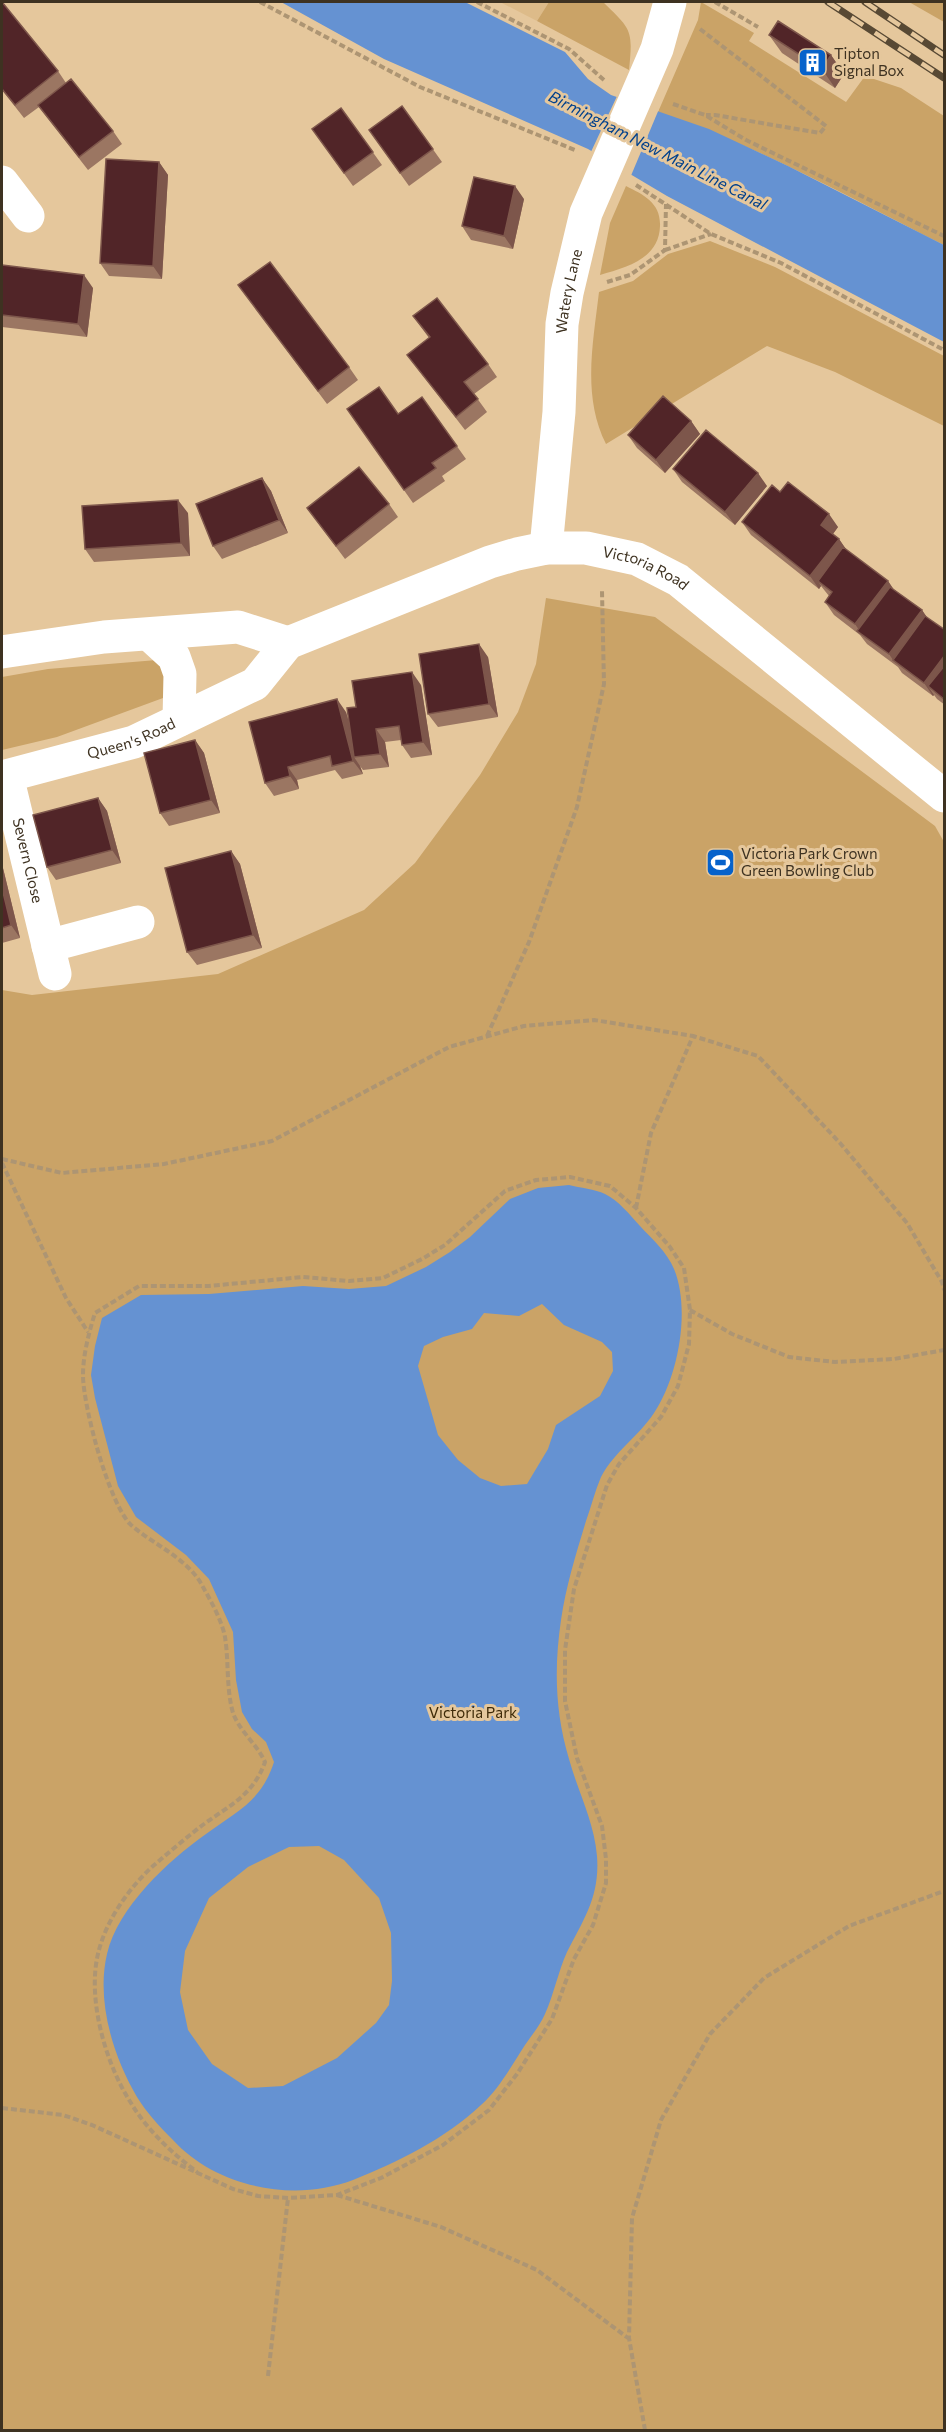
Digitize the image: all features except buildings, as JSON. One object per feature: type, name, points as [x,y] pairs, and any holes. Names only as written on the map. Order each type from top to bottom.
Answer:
[{"type":"street","name":"Watery Lane","points":[[546,548],[559,412],[562,324],[567,293],[586,213],[657,49],[669,4]]},
{"type":"street","points":[[2,182],[28,216]]},
{"type":"street","name":"Victoria Road","points":[[255,684],[288,643],[490,562],[546,548],[586,548],[637,559],[678,580],[945,796]]},
{"type":"street","points":[[2,652],[104,637],[238,627],[288,643]]},
{"type":"street","points":[[150,635],[174,657],[180,674],[179,720]]},
{"type":"street","name":"Queen's Road","points":[[4,776],[134,742],[255,684]]},
{"type":"street","name":"Severn Close","points":[[4,776],[52,960],[138,922]]},
{"type":"path","points":[[261,2],[420,87],[582,153]]},
{"type":"path","points":[[477,2],[569,49],[606,81]]},
{"type":"path","points":[[715,2],[758,27]]},
{"type":"path","points":[[669,4],[826,126],[820,133],[705,115]]},
{"type":"path","points":[[663,100],[705,115],[746,140],[945,236]]},
{"type":"path","points":[[632,183],[711,234],[781,262],[945,350]]},
{"type":"path","points":[[665,250],[666,204]]},
{"type":"path","points":[[599,284],[630,275],[665,250],[711,234]]},
{"type":"path","points":[[487,1036],[529,942],[578,807],[604,684],[602,591]]},
{"type":"path","points":[[2,1161],[62,1173],[164,1164],[272,1141],[449,1047],[524,1026],[594,1020],[693,1036],[758,1056],[840,1143],[907,1223],[945,1290]]},
{"type":"path","points":[[636,1208],[651,1133],[693,1036]]},
{"type":"path","points":[[2,1161],[66,1298],[89,1333]]},
{"type":"path","points":[[2,2108],[73,2118],[233,2189],[258,2196],[288,2198],[337,2195],[416,2161],[443,2145],[489,2110],[517,2074],[552,2019],[574,1959],[593,1925],[606,1883],[602,1826],[577,1758],[565,1701],[565,1650],[574,1589],[607,1485],[619,1464],[662,1417],[678,1386],[689,1344],[690,1310],[684,1268],[670,1246],[636,1208],[609,1186],[570,1177],[536,1180],[505,1191],[445,1245],[383,1278],[349,1281],[303,1277],[209,1286],[139,1286],[95,1313],[89,1333],[83,1375],[86,1400],[110,1489],[129,1523],[180,1561],[202,1584],[225,1634],[228,1681],[234,1714],[245,1735],[259,1748],[265,1762],[260,1777],[249,1792],[195,1830],[151,1869],[111,1920],[98,1951],[94,1987],[100,2029],[112,2065],[130,2103],[169,2150],[196,2172]]},
{"type":"path","points":[[690,1310],[732,1334],[789,1357],[835,1362],[894,1359],[945,1350]]},
{"type":"path","points":[[645,2430],[629,2338],[632,2218],[661,2120],[710,2034],[764,1978],[849,1926],[945,1891]]},
{"type":"path","points":[[337,2195],[441,2227],[537,2270],[629,2338]]},
{"type":"path","points":[[268,2376],[288,2198]]},
{"type":"shaded area","points":[[500,2],[549,2],[537,21]]},
{"type":"green space","points":[[549,2],[603,2],[625,25],[628,32],[631,46],[629,70],[537,21]]},
{"type":"green space","points":[[701,2],[754,33],[749,41],[846,102],[865,76],[901,88],[944,116],[944,245],[768,157],[658,112],[698,20]]},
{"type":"green space","points":[[909,2],[944,2],[944,22]]},
{"type":"green space","points":[[626,186],[645,197],[658,211],[660,226],[658,237],[648,254],[640,260],[600,275],[610,223]]},
{"type":"green space","points":[[710,241],[775,267],[944,356],[944,426],[835,372],[767,346],[606,444],[594,407],[591,370],[599,292],[633,281],[668,254]]},
{"type":"green space","name":"Victoria Park","points":[[546,598],[655,617],[935,826],[944,842],[944,2430],[2,2430],[2,990],[32,995],[218,974],[364,910],[415,863],[480,775],[518,712],[536,664]]},
{"type":"green space","points":[[157,660],[173,683],[163,698],[57,737],[2,750],[2,677],[48,669]]},
{"type":"water","name":"Birmingham New Main Line Canal","points":[[281,2],[465,2],[565,52],[588,79],[611,95],[709,129],[944,245],[944,342],[667,196],[588,149],[384,59]]},
{"type":"water","points":[[569,1185],[601,1192],[615,1200],[667,1257],[679,1285],[681,1304],[679,1343],[670,1381],[654,1413],[606,1468],[601,1477],[575,1558],[561,1620],[557,1655],[558,1707],[564,1742],[589,1819],[597,1856],[596,1883],[590,1907],[567,1952],[541,2022],[488,2099],[452,2129],[404,2157],[353,2180],[330,2187],[281,2190],[233,2179],[191,2156],[158,2125],[137,2097],[121,2064],[109,2028],[105,2009],[104,1972],[113,1936],[133,1902],[161,1871],[191,1845],[247,1804],[262,1787],[274,1762],[266,1742],[252,1729],[242,1712],[236,1680],[233,1632],[209,1579],[186,1555],[136,1517],[118,1486],[91,1375],[102,1318],[141,1295],[209,1294],[303,1286],[349,1289],[386,1286],[426,1267],[450,1252],[470,1237],[510,1199],[538,1188]],"holes":[[[542,1304],[564,1325],[602,1342],[612,1352],[613,1371],[600,1396],[556,1425],[548,1449],[527,1484],[501,1486],[480,1478],[458,1460],[438,1435],[418,1366],[424,1346],[443,1337],[472,1329],[484,1313],[519,1316]],[[319,1846],[344,1860],[379,1898],[391,1933],[392,1981],[389,2005],[376,2023],[337,2058],[283,2086],[248,2088],[212,2064],[188,2030],[180,1992],[185,1951],[209,1898],[248,1867],[289,1847]]]},
{"type":"pier","points":[[618,94],[659,109],[630,178],[590,154]]},
{"type":"railway","points":[[828,2],[944,78]]},
{"type":"railway","points":[[865,2],[944,55]]},
{"type":"place","name":"Tipton Signal Box","points":[[813,63]]},
{"type":"place","name":"Victoria Park Crown Green Bowling Club","points":[[720,863]]}]
